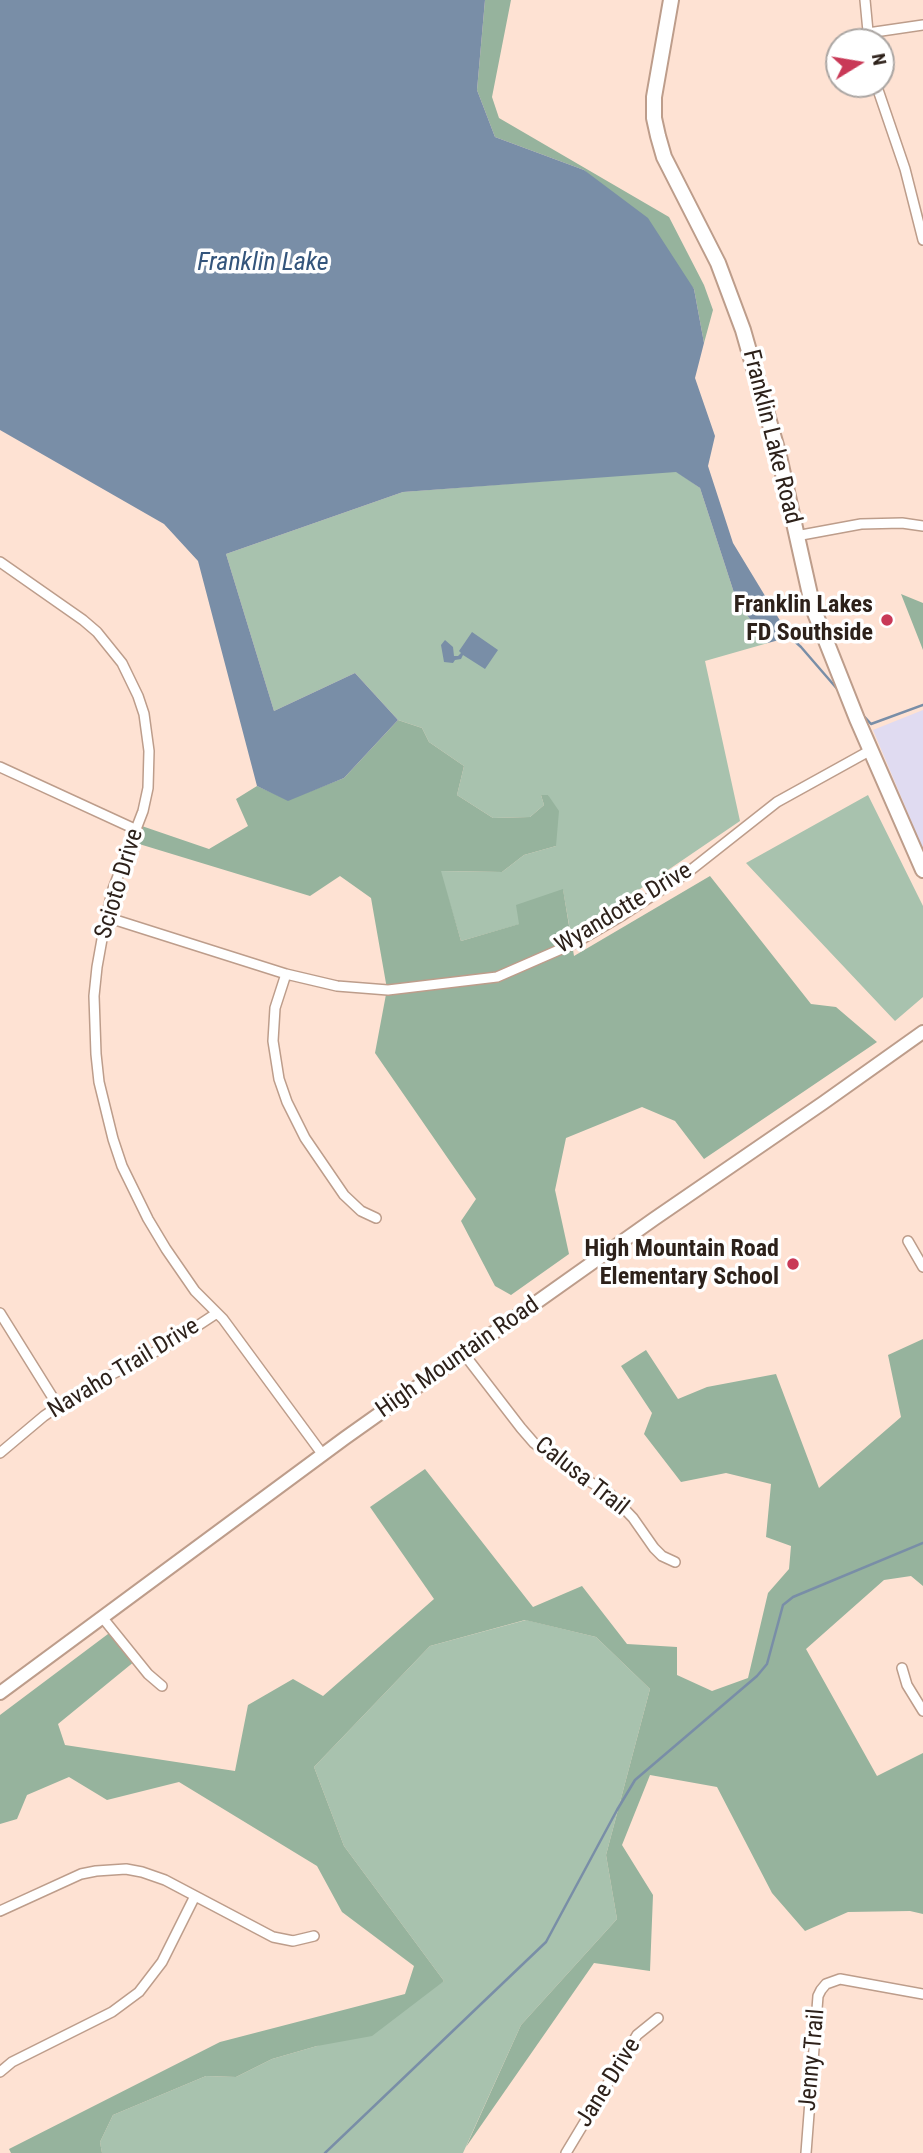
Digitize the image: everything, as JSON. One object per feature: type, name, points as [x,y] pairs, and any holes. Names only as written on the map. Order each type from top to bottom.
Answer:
[{"type":"main road","name":"Franklin Lake Road","points":[[671,0],[654,97],[654,118],[664,157],[718,263],[743,330],[779,456],[813,608],[923,870]]},
{"type":"main road","name":"High Mountain Road","points":[[0,1693],[464,1354],[923,1032]]},
{"type":"street","points":[[865,0],[868,28]]},
{"type":"street","points":[[895,31],[923,24]]},
{"type":"street","points":[[881,98],[919,203],[923,240]]},
{"type":"street","points":[[796,536],[861,524],[902,523],[923,526]]},
{"type":"street","name":"Scioto Drive","points":[[0,562],[97,632],[122,663],[144,714],[149,751],[148,788],[106,917],[97,967],[94,1025],[99,1082],[110,1129],[126,1175],[148,1219],[195,1291],[217,1313],[323,1455]]},
{"type":"street","name":"Wyandotte Drive","points":[[106,917],[286,974],[337,986],[388,990],[496,976],[575,943],[623,915],[687,873],[777,802],[871,750]]},
{"type":"street","points":[[0,767],[136,830]]},
{"type":"street","points":[[286,974],[275,1008],[273,1041],[279,1079],[287,1102],[305,1138],[344,1195],[361,1212],[376,1218]]},
{"type":"street","points":[[908,1241],[923,1267]]},
{"type":"street","points":[[0,1313],[58,1406]]},
{"type":"street","name":"Navaho Trail Drive","points":[[0,1453],[82,1390],[170,1344],[217,1313]]},
{"type":"street","name":"Calusa Trail","points":[[464,1354],[534,1443],[561,1464],[610,1494],[633,1518],[654,1548],[662,1556],[675,1562]]},
{"type":"street","points":[[102,1617],[148,1674],[162,1686]]},
{"type":"street","points":[[902,1668],[907,1685],[923,1711]]},
{"type":"street","points":[[0,1911],[81,1874],[127,1869],[156,1876],[273,1937],[293,1941],[314,1936]]},
{"type":"street","points":[[0,2072],[12,2062],[111,2012],[139,1992],[162,1962],[195,1896]]},
{"type":"street","name":"Jenny Trail","points":[[806,2153],[818,1996],[821,1990],[833,1980],[840,1979],[923,1994]]},
{"type":"street","name":"Jane Drive","points":[[566,2153],[637,2035],[658,2018]]},
{"type":"shaded area","points":[[923,710],[923,849],[873,730]]},
{"type":"green space","points":[[485,0],[511,0],[492,97],[499,118],[669,217],[704,285],[713,310],[704,343],[694,289],[584,170],[495,137],[477,90]]},
{"type":"green space","points":[[676,471],[700,488],[737,602],[768,643],[705,661],[740,821],[571,936],[563,890],[520,924],[461,941],[440,871],[502,872],[524,855],[556,846],[548,795],[541,795],[544,805],[530,817],[493,818],[457,795],[464,766],[429,742],[422,728],[398,720],[355,673],[274,711],[226,554],[403,492]]},
{"type":"green space","points":[[901,594],[923,603],[923,650]]},
{"type":"green space","points":[[398,720],[422,728],[429,742],[464,766],[457,795],[493,818],[530,817],[544,805],[541,795],[548,795],[559,811],[556,846],[524,855],[502,872],[441,871],[461,941],[519,924],[516,905],[563,889],[574,956],[710,876],[811,1004],[836,1007],[877,1042],[704,1159],[675,1121],[642,1107],[566,1138],[555,1190],[569,1254],[511,1295],[495,1286],[461,1221],[476,1199],[375,1053],[387,989],[371,898],[340,876],[310,896],[126,840],[133,823],[209,849],[248,826],[236,799],[257,786],[288,800],[344,778]]},
{"type":"green space","points":[[868,795],[923,906],[923,997],[895,1021],[746,863]]},
{"type":"green space","points":[[923,1339],[923,1586],[911,1576],[884,1580],[806,1649],[877,1776],[923,1753],[923,1914],[910,1911],[848,1912],[805,1931],[772,1893],[717,1787],[650,1775],[622,1845],[653,1895],[650,1971],[594,1963],[466,2147],[521,2025],[617,1919],[606,1855],[650,1689],[596,1637],[525,1620],[430,1646],[314,1767],[344,1846],[444,1981],[372,2036],[317,2046],[272,2059],[236,2077],[206,2076],[113,2115],[100,2142],[102,2153],[11,2153],[9,2149],[220,2042],[405,1994],[414,1966],[342,1912],[317,1866],[179,1782],[107,1800],[69,1777],[27,1795],[17,1819],[0,1824],[0,1715],[112,1631],[135,1661],[58,1724],[65,1745],[235,1771],[248,1705],[293,1679],[323,1696],[434,1599],[370,1507],[425,1469],[533,1607],[582,1586],[627,1644],[677,1647],[677,1675],[712,1691],[748,1678],[768,1593],[789,1569],[791,1546],[766,1537],[771,1484],[726,1473],[681,1482],[644,1434],[652,1413],[621,1366],[646,1350],[678,1399],[707,1387],[776,1374],[819,1488],[901,1417],[888,1355]]},
{"type":"green space","points":[[526,1620],[596,1637],[650,1689],[606,1855],[617,1919],[521,2025],[463,2153],[102,2153],[100,2142],[113,2115],[206,2076],[236,2077],[272,2059],[317,2046],[444,1981],[344,1846],[314,1767],[430,1646]]},
{"type":"water","name":"Franklin Lake","points":[[0,0],[485,0],[477,90],[495,137],[584,170],[648,218],[694,289],[704,343],[695,378],[715,436],[708,466],[733,543],[790,637],[768,643],[737,602],[700,488],[676,472],[403,492],[226,554],[274,711],[355,673],[398,720],[344,778],[288,801],[257,786],[198,561],[164,524],[0,430]]},
{"type":"water","points":[[472,632],[498,650],[485,669],[463,655],[453,663],[444,662],[441,645],[445,640],[453,647],[454,656],[458,656]]},
{"type":"waterway","points":[[790,637],[839,691]]},
{"type":"waterway","points":[[861,713],[871,724],[923,705]]},
{"type":"waterway","points":[[325,2153],[546,1942],[635,1780],[757,1676],[767,1664],[783,1605],[793,1597],[923,1543]]},
{"type":"place","name":"Franklin Lakes FD Southside","points":[[887,620]]},
{"type":"place","name":"High Mountain Road Elementary School","points":[[793,1264]]}]
